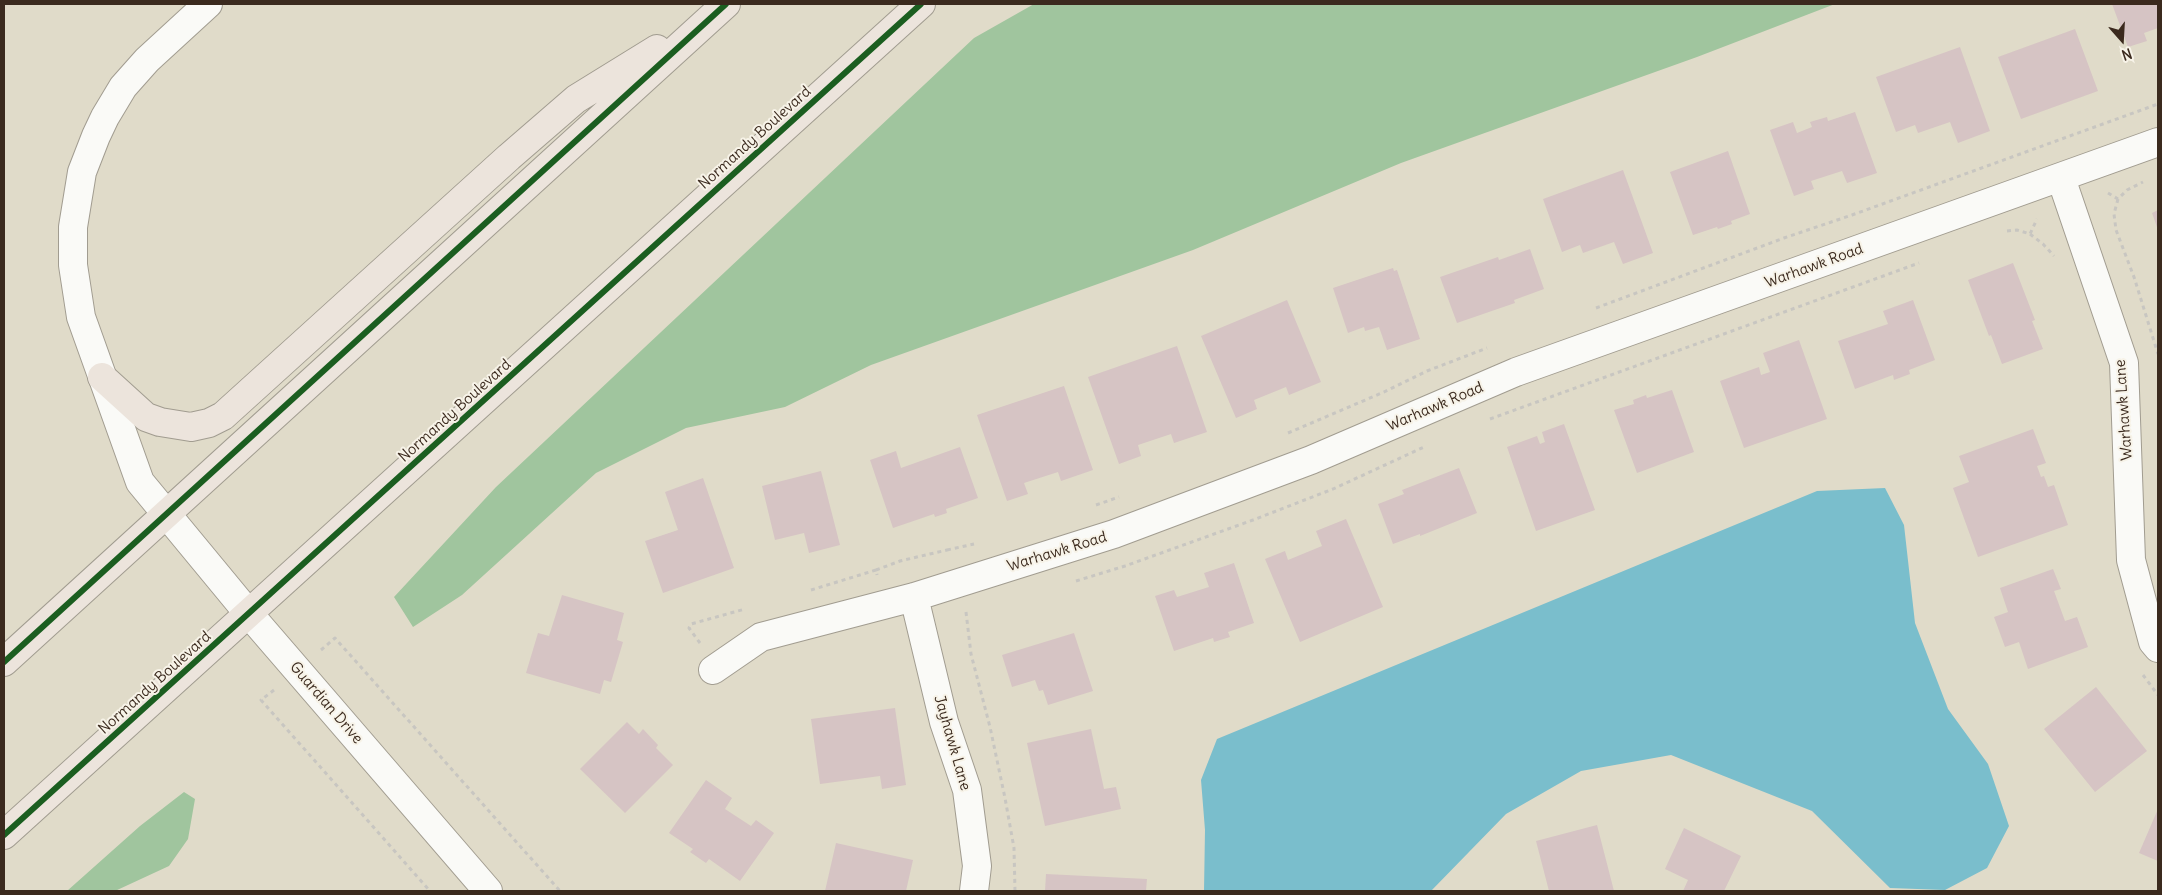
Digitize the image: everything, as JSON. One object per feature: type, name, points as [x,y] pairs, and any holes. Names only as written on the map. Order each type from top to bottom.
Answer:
[{"type":"main road","name":"Normandy Boulevard","points":[[4,835],[922,4]]},
{"type":"main road","points":[[102,377],[146,417],[168,425],[191,427],[223,416],[502,164],[576,100],[721,8]]},
{"type":"main road","points":[[4,662],[721,8]]},
{"type":"street","name":"Guardian Drive","points":[[208,4],[147,60],[123,87],[105,116],[82,172],[75,211],[73,265],[81,317],[140,482],[249,614],[488,891]]},
{"type":"street","name":"Warhawk Road","points":[[716,668],[761,637],[914,596],[1114,534],[1311,460],[1516,372],[2158,142]]},
{"type":"street","name":"Warhawk Lane","points":[[2061,178],[2124,363],[2131,560],[2153,642],[2158,648]]},
{"type":"street","name":"Jayhawk Lane","points":[[914,596],[944,722],[967,790],[977,866],[974,891]]},
{"type":"path","points":[[2146,181],[2126,190],[2118,199],[2114,214],[2116,230],[2134,277],[2158,354]]},
{"type":"path","points":[[2006,231],[2017,230],[2030,234],[2039,214],[2105,192],[2118,199]]},
{"type":"path","points":[[1489,420],[1924,261]]},
{"type":"path","points":[[1070,582],[1125,566],[1253,520],[1333,489],[1429,445]]},
{"type":"path","points":[[806,591],[948,550],[962,610],[968,614]]},
{"type":"path","points":[[876,570],[885,604]]},
{"type":"path","points":[[716,668],[689,628],[692,624],[754,606]]},
{"type":"path","points":[[968,614],[973,612]]},
{"type":"path","points":[[968,614],[971,654],[990,727],[1014,848],[1015,891]]},
{"type":"path","points":[[430,891],[261,700],[334,638],[560,891]]},
{"type":"green space","points":[[1034,4],[1835,4],[1697,57],[1401,163],[1193,250],[871,365],[785,407],[686,428],[596,473],[462,595],[413,627],[394,597],[496,487],[974,38]]},
{"type":"green space","points":[[184,792],[195,799],[188,839],[169,866],[115,891],[67,891],[140,826]]},
{"type":"water","points":[[1885,488],[1904,525],[1915,623],[1948,709],[1988,764],[2009,826],[1987,868],[1945,890],[1890,888],[1812,811],[1671,755],[1581,771],[1506,814],[1431,891],[1204,891],[1205,830],[1201,780],[1217,739],[1817,491]]},
{"type":"building","points":[[2112,4],[2158,4],[2158,28],[2144,33],[2147,41],[2128,47]]},
{"type":"building","points":[[2075,29],[2098,91],[2021,119],[1998,57]]},
{"type":"building","points":[[1960,47],[1990,131],[1958,143],[1950,122],[1918,133],[1915,125],[1896,132],[1876,77]]},
{"type":"building","points":[[1855,112],[1877,173],[1847,183],[1842,171],[1811,181],[1814,189],[1794,196],[1770,130],[1793,122],[1797,133],[1812,127],[1810,122],[1827,117],[1828,121]]},
{"type":"building","points":[[1728,151],[1750,214],[1731,221],[1732,224],[1693,235],[1670,172]]},
{"type":"building","points":[[1623,170],[1653,253],[1623,264],[1614,242],[1583,253],[1580,245],[1562,252],[1543,199]]},
{"type":"building","points":[[2158,210],[2158,230],[2152,213]]},
{"type":"building","points":[[1530,249],[1544,289],[1514,300],[1515,303],[1457,323],[1440,277],[1498,257],[1499,260]]},
{"type":"building","points":[[2013,263],[2035,320],[2032,321],[2043,349],[2002,364],[1991,335],[1989,336],[1968,280]]},
{"type":"building","points":[[1393,268],[1394,271],[1397,270],[1420,339],[1387,350],[1379,327],[1365,331],[1364,327],[1348,333],[1333,288]]},
{"type":"building","points":[[1287,300],[1321,382],[1289,395],[1286,387],[1254,400],[1257,409],[1236,418],[1201,336]]},
{"type":"building","points":[[1913,300],[1935,360],[1909,370],[1910,374],[1894,380],[1893,375],[1855,389],[1838,341],[1888,324],[1883,311]]},
{"type":"building","points":[[1799,340],[1827,419],[1744,448],[1720,381],[1759,367],[1761,375],[1770,372],[1763,353]]},
{"type":"building","points":[[1177,346],[1207,432],[1174,443],[1171,434],[1138,445],[1141,456],[1119,464],[1088,377]]},
{"type":"building","points":[[1064,386],[1093,470],[1061,481],[1058,472],[1024,483],[1028,494],[1007,501],[977,415]]},
{"type":"building","points":[[1672,390],[1694,452],[1637,473],[1614,410],[1634,404],[1633,400],[1646,395],[1647,398]]},
{"type":"building","points":[[1564,424],[1595,510],[1536,531],[1507,447],[1537,436],[1540,444],[1545,442],[1542,432]]},
{"type":"building","points":[[2033,429],[2046,463],[2037,466],[2041,477],[2044,476],[2048,487],[2054,485],[2068,525],[1978,557],[1953,488],[1969,482],[1959,456]]},
{"type":"building","points":[[960,447],[978,498],[946,509],[947,513],[935,517],[934,514],[893,528],[870,460],[896,451],[901,468]]},
{"type":"building","points":[[1459,468],[1477,513],[1420,536],[1420,534],[1393,544],[1378,504],[1404,494],[1402,490]]},
{"type":"building","points":[[821,471],[840,545],[809,553],[804,533],[775,540],[762,486]]},
{"type":"building","points":[[703,478],[734,568],[663,593],[645,541],[678,530],[665,492]]},
{"type":"building","points":[[1346,519],[1383,607],[1300,642],[1265,559],[1285,551],[1288,560],[1322,546],[1316,531]]},
{"type":"building","points":[[1234,563],[1254,623],[1228,632],[1230,637],[1214,642],[1213,638],[1174,651],[1155,596],[1174,590],[1177,597],[1209,587],[1204,573]]},
{"type":"building","points":[[2053,569],[2061,589],[2054,591],[2065,621],[2077,617],[2088,647],[2028,669],[2019,642],[2005,647],[1994,617],[2008,612],[2000,588]]},
{"type":"building","points":[[562,595],[624,613],[617,640],[623,642],[611,682],[604,680],[600,694],[526,673],[538,633],[549,636]]},
{"type":"building","points":[[1074,633],[1093,691],[1048,705],[1043,690],[1039,691],[1035,680],[1012,687],[1002,655]]},
{"type":"building","points":[[2096,687],[2147,751],[2095,792],[2044,729]]},
{"type":"building","points":[[895,708],[906,785],[882,789],[880,776],[820,784],[811,719]]},
{"type":"building","points":[[627,722],[639,734],[643,729],[658,745],[656,748],[673,765],[625,813],[580,769]]},
{"type":"building","points":[[1091,729],[1104,789],[1116,787],[1121,809],[1045,826],[1027,743]]},
{"type":"building","points":[[706,780],[732,798],[725,809],[751,826],[756,820],[774,833],[740,881],[709,859],[706,863],[690,852],[693,849],[669,833]]},
{"type":"building","points":[[2158,809],[2158,861],[2139,853]]},
{"type":"building","points":[[1597,825],[1614,891],[1549,891],[1536,841]]},
{"type":"building","points":[[1684,828],[1741,856],[1724,891],[1683,891],[1688,880],[1665,869]]},
{"type":"building","points":[[836,843],[913,860],[906,891],[825,891]]},
{"type":"building","points":[[1046,874],[1147,879],[1146,891],[1045,891]]},
{"type":"cycle path","points":[[4,662],[726,4]]},
{"type":"cycle path","points":[[4,835],[921,4]]}]
